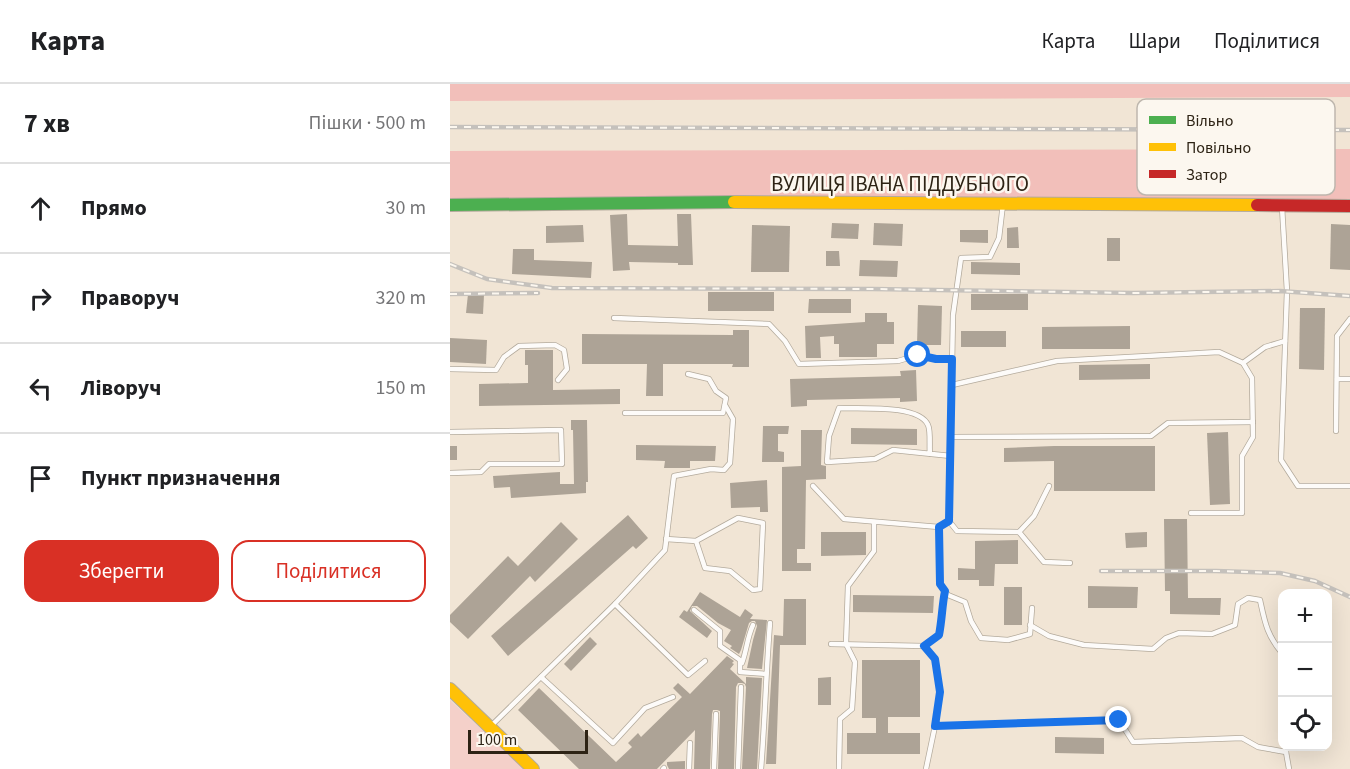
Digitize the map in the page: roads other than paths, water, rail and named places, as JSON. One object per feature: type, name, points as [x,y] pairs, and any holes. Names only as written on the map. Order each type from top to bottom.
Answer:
[{"type":"street","name":"ВУЛИЦЯ ІВАНА ПІДДУБНОГО","points":[[450,205],[679,201],[1350,206]]},
{"type":"street","points":[[450,688],[533,769]]},
{"type":"lane","points":[[1003,204],[999,237],[990,257],[961,258],[953,315],[949,521],[957,531],[1019,532],[1034,516],[1048,486]]},
{"type":"lane","points":[[1282,207],[1287,291],[1281,460],[1298,486],[1350,486]]},
{"type":"lane","points":[[614,318],[769,324],[786,341],[799,364],[898,361],[918,355],[936,359],[952,359]]},
{"type":"lane","points":[[1336,430],[1337,336],[1350,318]]},
{"type":"lane","points":[[1243,363],[1264,347],[1285,341]]},
{"type":"lane","points":[[450,369],[496,370],[504,357],[519,346],[555,345],[564,350],[567,369],[558,380]]},
{"type":"lane","points":[[952,385],[1057,361],[1219,352],[1243,363],[1252,378],[1253,437],[1242,456],[1242,513],[1191,513]]},
{"type":"lane","points":[[625,413],[723,413],[726,398],[717,391],[709,379],[688,374]]},
{"type":"lane","points":[[1337,379],[1350,379]]},
{"type":"lane","points":[[489,728],[615,604],[665,550],[674,476],[711,469],[724,470],[730,463],[733,419],[725,405]]},
{"type":"lane","points":[[930,454],[928,426],[917,414],[895,409],[839,408],[829,436],[827,462],[875,459],[893,450],[930,454],[951,456]]},
{"type":"lane","points":[[951,437],[1151,436],[1168,423],[1253,422]]},
{"type":"lane","points":[[450,432],[561,430],[562,464],[489,464],[481,471],[450,473]]},
{"type":"lane","points":[[813,486],[844,519],[939,527],[949,521]]},
{"type":"lane","points":[[666,539],[696,541],[738,518],[763,523],[760,589],[753,590],[730,571],[705,568],[696,541]]},
{"type":"lane","points":[[839,769],[840,719],[852,709],[855,662],[846,644],[848,586],[874,551],[874,522]]},
{"type":"lane","points":[[939,527],[940,584],[948,595],[965,602],[971,621],[981,638],[1008,640],[1030,634],[1032,608]]},
{"type":"lane","points":[[1019,532],[1044,562],[1071,563]]},
{"type":"lane","points":[[831,644],[924,646],[939,635],[945,591]]},
{"type":"lane","points":[[1030,626],[1049,636],[1084,645],[1153,649],[1166,638],[1179,633],[1212,634],[1236,625],[1238,604],[1248,598],[1260,600],[1266,628],[1278,648]]},
{"type":"lane","points":[[615,604],[688,675],[705,661]]},
{"type":"lane","points":[[694,610],[720,632],[720,646],[740,660],[740,672],[766,674]]},
{"type":"lane","points":[[761,769],[770,624]]},
{"type":"lane","points":[[740,668],[747,637],[753,625]]},
{"type":"lane","points":[[924,646],[935,659],[940,692],[926,769]]},
{"type":"lane","points":[[541,677],[613,743],[645,708],[673,697]]},
{"type":"lane","points":[[738,769],[741,687]]},
{"type":"lane","points":[[714,769],[716,714]]},
{"type":"lane","points":[[935,726],[1119,720],[1133,741],[1242,738],[1258,747],[1278,748]]},
{"type":"lane","points":[[689,769],[690,743]]},
{"type":"lane","points":[[1286,751],[1289,769]]},
{"type":"railway","points":[[450,127],[1137,129]]},
{"type":"railway","points":[[1335,130],[1350,130]]},
{"type":"railway","points":[[450,264],[487,279],[552,288],[1133,293],[1280,291],[1350,296]]},
{"type":"railway","points":[[450,294],[538,293]]},
{"type":"railway","points":[[1101,571],[1280,573],[1315,581],[1350,597]]}]
